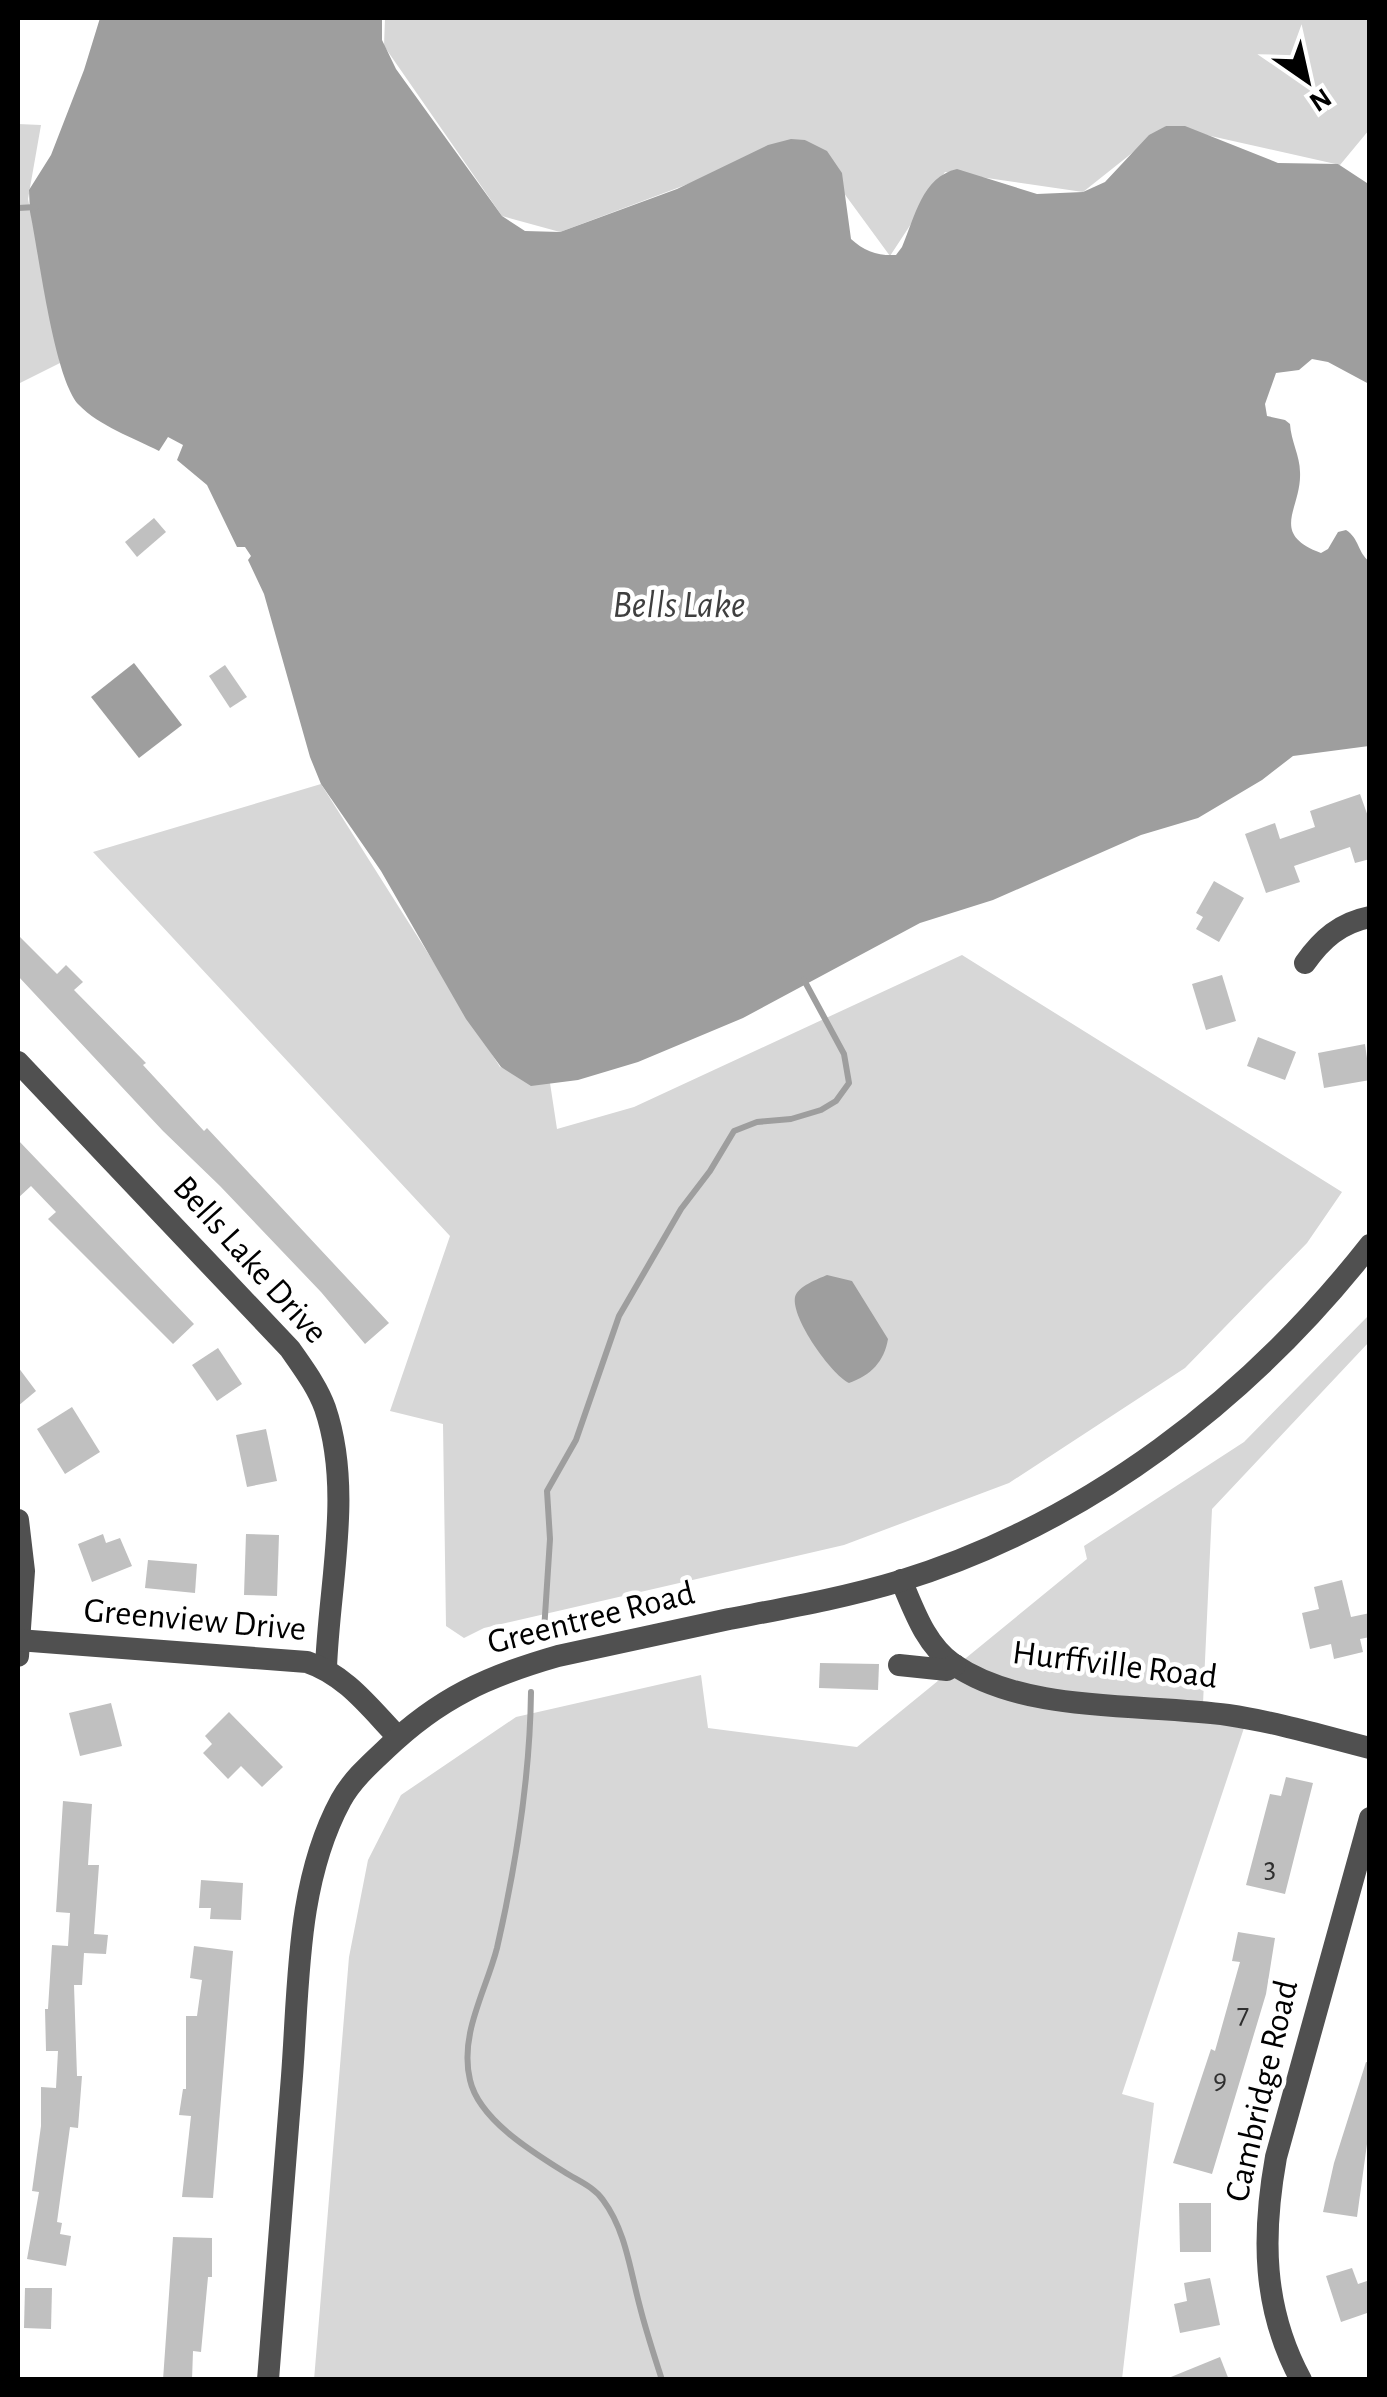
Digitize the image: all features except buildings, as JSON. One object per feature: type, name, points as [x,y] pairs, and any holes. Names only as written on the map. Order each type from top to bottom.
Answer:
[{"type":"street","points":[[1305,963],[1319,943],[1336,930],[1370,916]]},
{"type":"street","name":"Bells Lake Drive","points":[[18,1062],[290,1349],[317,1391],[330,1427],[338,1496],[326,1668]]},
{"type":"street","name":"Greentree Road","points":[[268,2380],[309,1892],[315,1865],[342,1799],[357,1777],[398,1737],[458,1692],[514,1669],[901,1580],[1016,1534],[1156,1453],[1226,1398],[1327,1296],[1370,1245]]},
{"type":"street","points":[[18,1520],[24,1570],[18,1656]]},
{"type":"street","name":"Hurffville Road","points":[[901,1580],[928,1637],[955,1665],[990,1684],[1025,1693],[1231,1716],[1370,1748]]},
{"type":"street","name":"Greenview Drive","points":[[18,1640],[306,1662],[326,1668],[346,1683],[398,1737]]},
{"type":"street","points":[[899,1665],[947,1670],[955,1665]]},
{"type":"street","name":"Cambridge Road","points":[[1301,2380],[1270,2302],[1266,2231],[1269,2194],[1370,1818]]},
{"type":"shaded area","points":[[385,18],[1369,18],[1369,130],[1340,165],[1166,126],[1083,192],[945,172],[890,256],[805,140],[560,232],[502,216],[384,46]]},
{"type":"shaded area","points":[[18,124],[41,125],[28,199],[60,363],[18,384]]},
{"type":"shaded area","points":[[321,784],[500,1067],[550,1083],[557,1129],[634,1107],[962,955],[1342,1192],[1307,1243],[1185,1368],[1009,1483],[844,1545],[484,1628],[464,1638],[446,1626],[443,1424],[390,1411],[450,1236],[93,852]]},
{"type":"shaded area","points":[[1369,1315],[1369,1342],[1212,1509],[1203,1704],[1248,1716],[1122,2094],[1154,2103],[1122,2379],[314,2380],[349,1957],[368,1860],[401,1795],[516,1717],[701,1675],[708,1728],[857,1747],[1087,1559],[1084,1546],[1244,1442]]},
{"type":"water","name":"Bells Lake","points":[[100,18],[382,18],[382,40],[396,69],[502,216],[525,231],[560,232],[677,189],[768,145],[791,139],[805,140],[827,151],[842,173],[851,239],[872,252],[889,255],[896,255],[902,247],[921,200],[945,173],[957,169],[1037,194],[1083,192],[1105,182],[1149,135],[1166,126],[1185,126],[1278,163],[1338,164],[1370,185],[1369,384],[1328,362],[1312,359],[1299,370],[1276,373],[1265,404],[1267,416],[1290,424],[1299,460],[1299,485],[1291,519],[1296,537],[1321,553],[1338,532],[1346,530],[1369,561],[1369,746],[1293,756],[1262,780],[1198,818],[1141,835],[993,900],[920,923],[743,1018],[638,1062],[578,1080],[531,1086],[501,1067],[466,1019],[381,871],[321,784],[264,594],[248,560],[251,556],[245,547],[237,547],[207,485],[177,460],[183,445],[168,437],[159,451],[87,412],[70,391],[48,314],[29,190],[51,155]]},
{"type":"water","points":[[134,663],[182,725],[139,758],[91,697]]},
{"type":"water","points":[[827,1275],[852,1281],[888,1339],[875,1367],[849,1383],[832,1369],[814,1345],[795,1306],[800,1289]]},
{"type":"waterway","points":[[18,208],[36,207]]},
{"type":"waterway","points":[[544,1631],[550,1539],[547,1491],[576,1440],[619,1316],[681,1209],[734,1131],[757,1122],[791,1119],[821,1110],[836,1101],[849,1083],[844,1054],[804,980]]},
{"type":"waterway","points":[[531,1692],[516,1853],[497,1948],[471,2029],[470,2080],[475,2095],[496,2122],[591,2188],[611,2212],[626,2251],[662,2380]]}]
